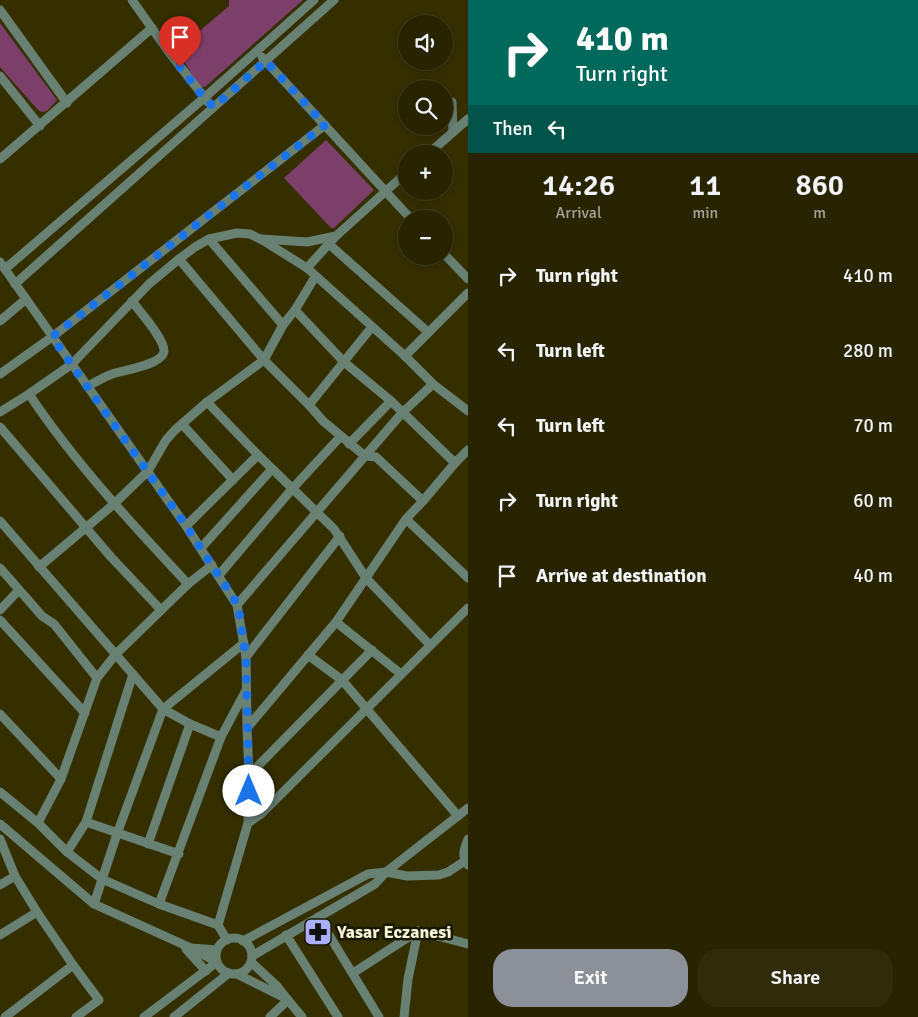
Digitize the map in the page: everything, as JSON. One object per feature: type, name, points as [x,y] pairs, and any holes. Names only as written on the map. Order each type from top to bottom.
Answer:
[{"type":"street","points":[[132,0],[204,98],[214,107]]},
{"type":"street","points":[[218,925],[248,823],[250,775],[246,657],[238,605],[220,575],[3,266],[204,98],[314,0]]},
{"type":"street","points":[[16,284],[334,0]]},
{"type":"street","points":[[0,10],[67,103]]},
{"type":"street","points":[[0,159],[152,28]]},
{"type":"street","points":[[256,51],[403,210]]},
{"type":"street","points":[[0,76],[40,126]]},
{"type":"street","points":[[453,132],[468,119]]},
{"type":"street","points":[[0,374],[52,337],[325,125]]},
{"type":"street","points":[[438,145],[450,135]]},
{"type":"street","points":[[307,268],[330,245],[336,236],[398,179]]},
{"type":"street","points":[[0,412],[72,364],[149,284],[179,258],[209,239],[237,233],[250,234],[307,268],[371,328],[405,356],[432,384],[468,411]]},
{"type":"street","points":[[259,239],[307,242],[336,236]]},
{"type":"street","points":[[209,239],[283,325]]},
{"type":"street","points":[[330,245],[428,332]]},
{"type":"street","points":[[179,258],[264,360],[309,405],[323,422],[365,456],[376,456],[423,502]]},
{"type":"street","points":[[453,263],[468,279]]},
{"type":"street","points":[[39,567],[114,504],[148,472],[166,440],[182,424],[207,402],[264,360],[283,325],[316,277]]},
{"type":"street","points":[[405,356],[468,293]]},
{"type":"street","points":[[0,320],[26,299]]},
{"type":"street","points":[[88,386],[114,373],[147,365],[163,354],[164,349],[160,340],[132,301]]},
{"type":"street","points":[[295,310],[344,362],[391,401],[455,462]]},
{"type":"street","points":[[309,405],[371,328]]},
{"type":"street","points":[[238,605],[402,413],[432,384]]},
{"type":"street","points":[[29,394],[68,449],[114,504],[188,584]]},
{"type":"street","points":[[349,444],[391,401]]},
{"type":"street","points":[[207,402],[340,536],[366,578],[430,645]]},
{"type":"street","points":[[182,424],[233,480]]},
{"type":"street","points":[[0,427],[114,561],[161,610]]},
{"type":"street","points":[[220,575],[292,489],[340,437]]},
{"type":"street","points":[[247,728],[336,622],[406,519],[423,502],[455,462],[468,450]]},
{"type":"street","points":[[186,526],[258,455]]},
{"type":"street","points":[[201,548],[272,469]]},
{"type":"street","points":[[406,519],[468,578]]},
{"type":"street","points":[[0,522],[163,709],[190,724],[221,737]]},
{"type":"street","points":[[246,657],[340,536]]},
{"type":"street","points":[[38,823],[61,779],[97,678],[116,654],[188,584],[212,565]]},
{"type":"street","points":[[0,568],[42,616],[54,624],[97,678]]},
{"type":"street","points":[[0,610],[19,590]]},
{"type":"street","points":[[248,823],[261,814],[468,608]]},
{"type":"street","points":[[0,620],[85,713]]},
{"type":"street","points":[[336,622],[401,674]]},
{"type":"street","points":[[94,904],[117,834],[163,709],[244,643]]},
{"type":"street","points":[[250,775],[372,650]]},
{"type":"street","points":[[308,655],[342,680],[458,816]]},
{"type":"street","points":[[68,852],[86,822],[133,674]]},
{"type":"street","points":[[159,904],[221,737],[246,690]]},
{"type":"street","points":[[0,714],[61,779]]},
{"type":"street","points":[[148,844],[190,724]]},
{"type":"street","points":[[0,792],[38,823],[68,852],[102,879],[159,904],[218,925],[227,940]]},
{"type":"street","points":[[174,1017],[233,973],[243,971],[251,959],[286,935],[375,884],[386,872],[468,808]]},
{"type":"street","points":[[86,822],[179,854]]},
{"type":"street","points":[[0,824],[94,904],[218,962]]},
{"type":"street","points":[[243,941],[368,874],[386,872],[407,876],[439,875],[448,872],[466,863],[463,852],[468,839]]},
{"type":"street","points":[[0,840],[15,876],[37,912],[72,965],[99,1000],[76,1017]]},
{"type":"street","points":[[0,884],[15,876]]},
{"type":"street","points":[[0,934],[37,912]]},
{"type":"street","points":[[318,917],[378,1017]]},
{"type":"street","points":[[353,974],[418,931],[468,944]]},
{"type":"street","points":[[404,1017],[408,979],[418,931]]},
{"type":"street","points":[[286,935],[338,1017]]},
{"type":"street","points":[[287,1000],[221,968],[218,962],[217,950],[220,945],[227,940],[237,939],[243,941],[251,950],[251,959],[277,986],[302,1017]]},
{"type":"street","points":[[187,946],[217,950]]},
{"type":"street","points":[[187,946],[206,971]]},
{"type":"street","points":[[144,1017],[218,962]]},
{"type":"street","points":[[5,1017],[72,965]]},
{"type":"street","points":[[270,1017],[287,1000]]},
{"type":"shaded area","points":[[229,0],[303,0],[205,87],[199,86],[177,50],[229,6]]},
{"type":"shaded area","points":[[0,23],[57,100],[47,111],[42,112],[38,110],[0,67]]},
{"type":"shaded area","points":[[326,140],[374,190],[334,228],[331,228],[284,178]]},
{"type":"place","name":"Yasar Eczanesi","points":[[318,932]]},
{"type":"route","points":[[180,67],[204,98],[214,107],[266,61],[325,125],[52,337],[186,526],[238,605],[246,657],[249,791]]}]
